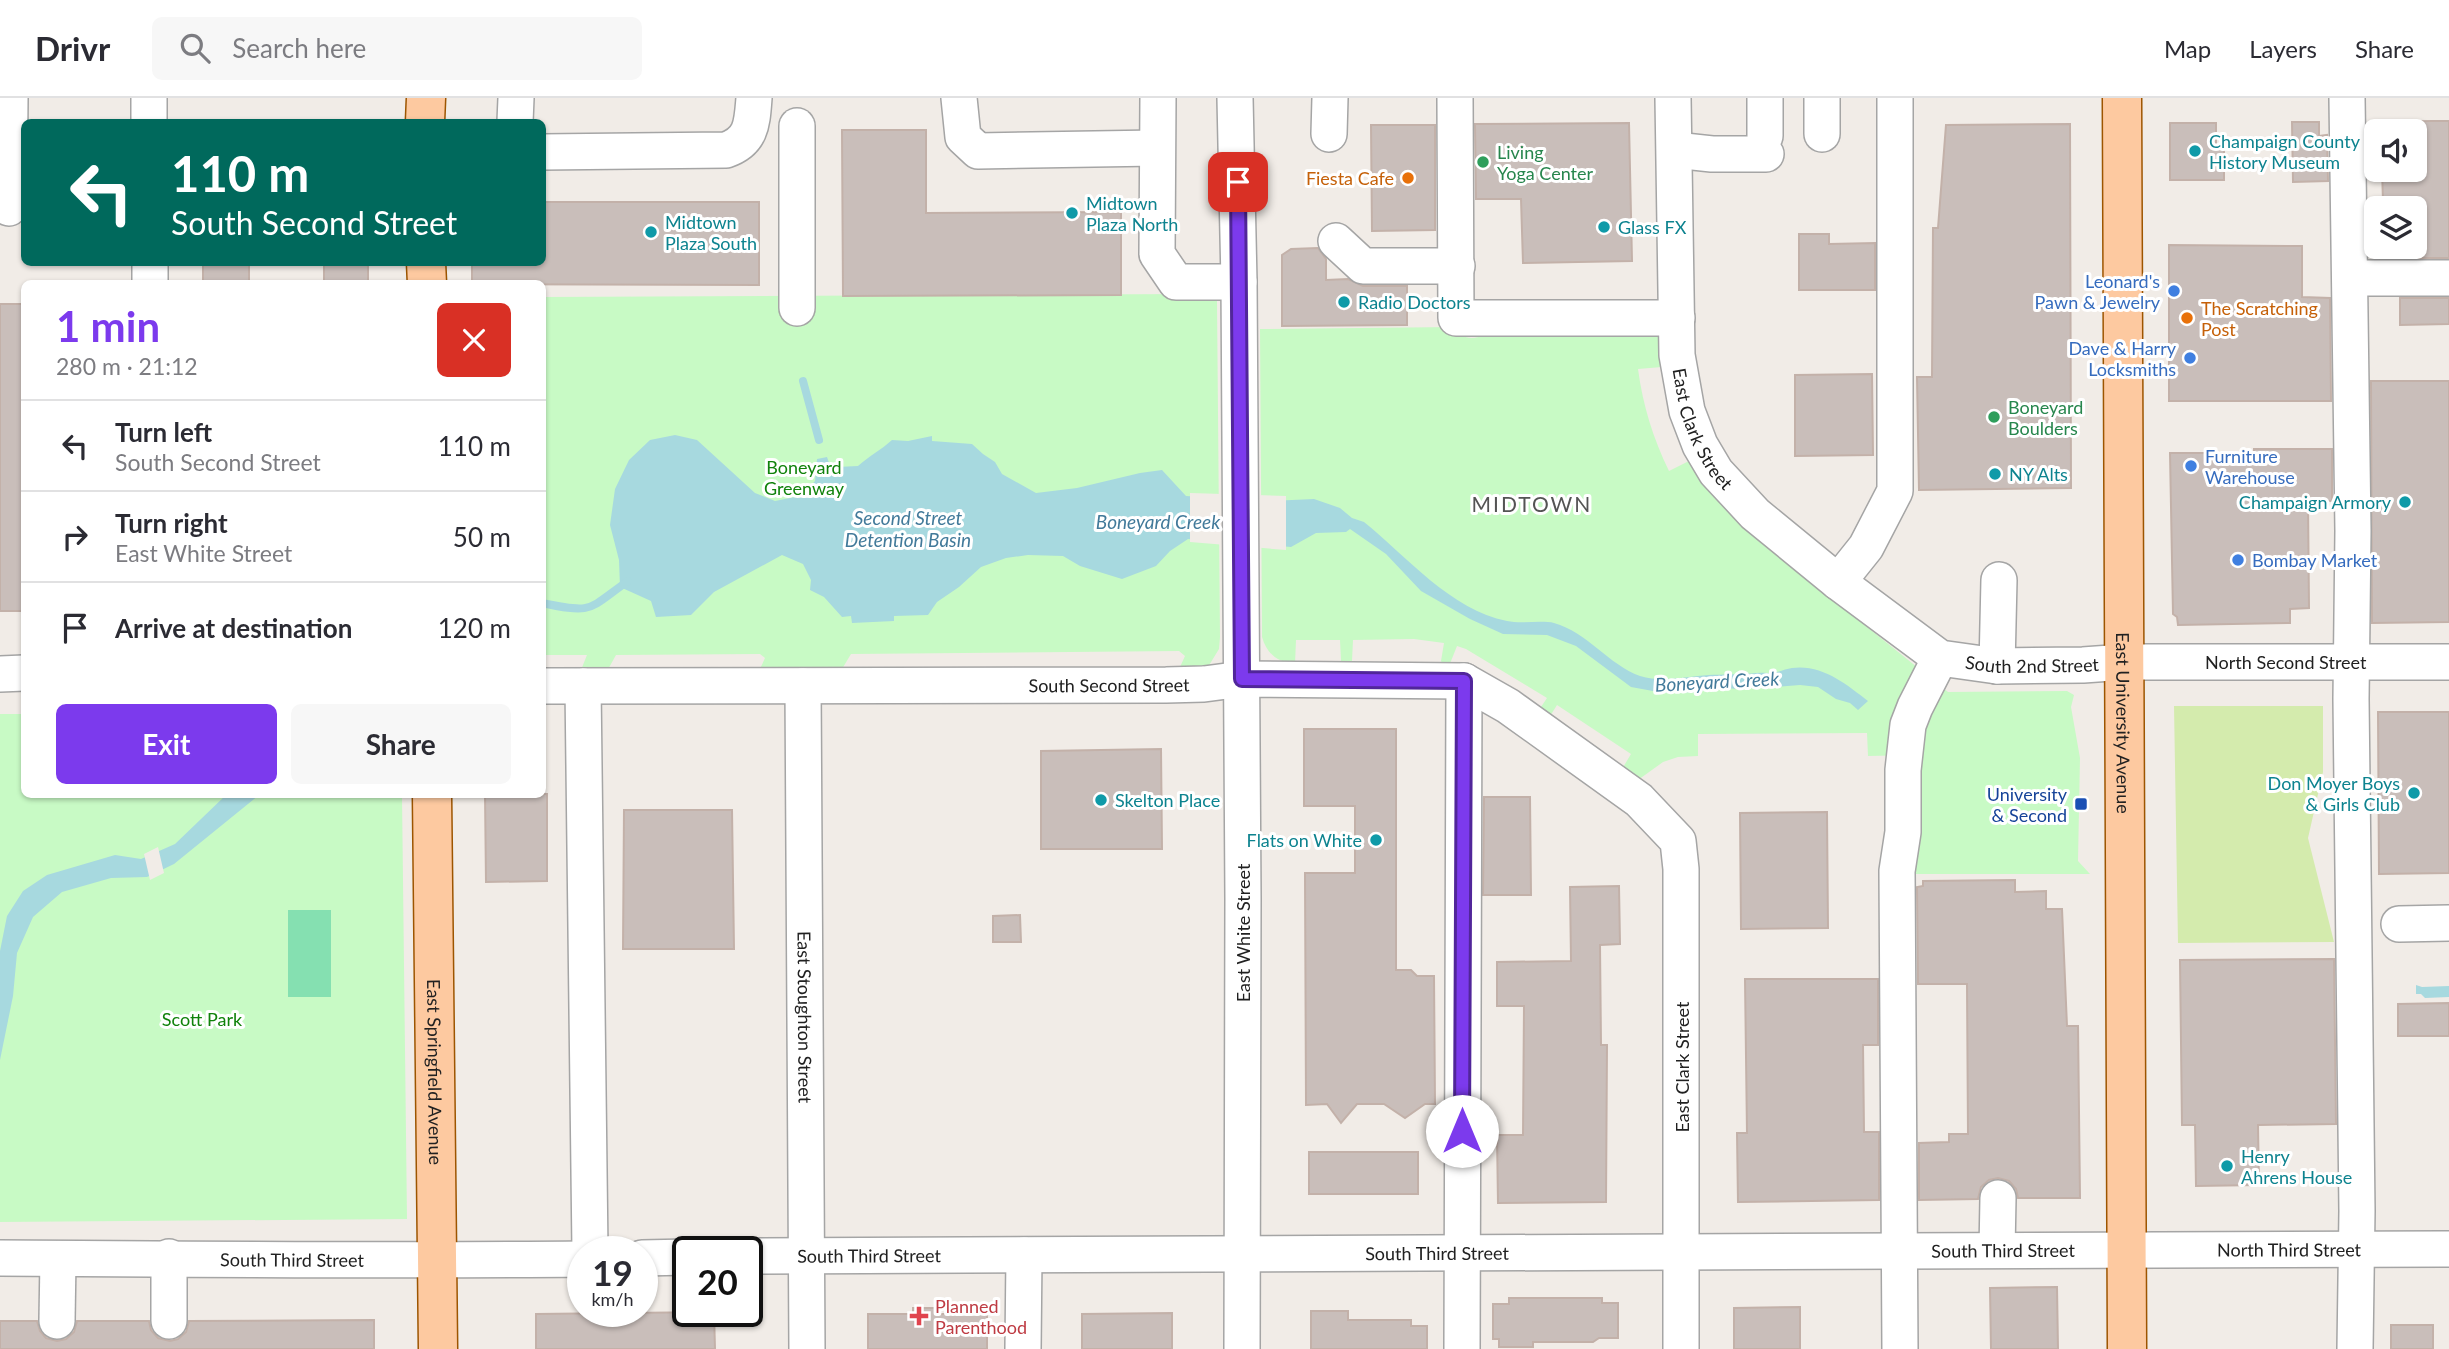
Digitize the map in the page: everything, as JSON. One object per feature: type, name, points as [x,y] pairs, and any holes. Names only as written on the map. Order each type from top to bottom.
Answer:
[{"type":"main road","points":[[425,119],[426,98]]},
{"type":"main road","name":"East University Avenue","points":[[2122,98],[2121,380],[2127,1349]]},
{"type":"main road","name":"East Springfield Avenue","points":[[432,798],[438,1349]]},
{"type":"street","points":[[9,208],[10,98]]},
{"type":"street","points":[[149,98],[149,119]]},
{"type":"street","points":[[515,119],[516,98]]},
{"type":"street","points":[[546,152],[726,150],[745,139],[753,116],[754,98]]},
{"type":"street","points":[[959,98],[963,137],[978,151],[1157,148]]},
{"type":"street","points":[[1158,98],[1157,254],[1176,282],[1239,282]]},
{"type":"street","name":"East White Street","points":[[1235,98],[1242,679],[1242,1349]]},
{"type":"street","points":[[1329,134],[1330,98]]},
{"type":"street","points":[[1455,98],[1456,318],[1677,318]]},
{"type":"street","name":"East Clark Street","points":[[1673,98],[1677,355],[1687,411],[1700,444],[1716,472],[1755,514],[1940,658]]},
{"type":"street","points":[[1675,150],[1712,154],[1765,145],[1765,98]]},
{"type":"street","points":[[1822,98],[1822,134]]},
{"type":"street","points":[[1839,582],[1866,547],[1895,491],[1895,98]]},
{"type":"street","points":[[2347,98],[2353,531],[2357,1249],[2355,1349]]},
{"type":"street","points":[[797,126],[797,308]]},
{"type":"street","points":[[1336,241],[1363,267],[1457,266]]},
{"type":"street","points":[[2350,278],[2449,278]]},
{"type":"street","points":[[1997,666],[1999,580]]},
{"type":"street","points":[[1900,1349],[1897,871],[1903,832],[1903,770],[1908,725],[1914,707],[1940,658]]},
{"type":"street","name":"South 2nd Street","points":[[1940,658],[1997,666],[2124,662]]},
{"type":"street","name":"North Second Street","points":[[2124,662],[2449,662]]},
{"type":"street","points":[[0,674],[21,673]]},
{"type":"street","name":"South Second Street","points":[[546,686],[1166,685],[1242,679],[1464,681],[1508,706],[1639,800]]},
{"type":"street","points":[[1462,1349],[1464,681]]},
{"type":"street","points":[[583,686],[592,755],[590,1236]]},
{"type":"street","name":"East Stoughton Street","points":[[803,686],[807,1349]]},
{"type":"street","name":"East Clark Street","points":[[1639,800],[1678,841],[1681,869],[1681,1349]]},
{"type":"street","points":[[2399,923],[2449,923]]},
{"type":"street","points":[[1997,1250],[1998,1198]]},
{"type":"street","name":"South Third Street","points":[[763,1256],[2082,1248],[2127,1250]]},
{"type":"street","name":"North Third Street","points":[[2127,1250],[2449,1249]]},
{"type":"street","points":[[1023,1349],[1024,1255]]},
{"type":"street","name":"South Third Street","points":[[0,1258],[567,1259]]},
{"type":"street","points":[[169,1258],[169,1321]]},
{"type":"street","points":[[57,1321],[58,1259]]},
{"type":"green space","name":"Boneyard Greenway","points":[[1196,294],[1215,297],[1219,649],[1208,667],[1180,667],[1185,656],[1179,651],[851,654],[842,669],[760,669],[765,658],[760,654],[616,655],[606,673],[581,670],[587,655],[546,655],[546,297]]},
{"type":"green space","points":[[1453,327],[1460,334],[1472,338],[1486,334],[1655,331],[1660,339],[1662,367],[1638,369],[1649,422],[1669,471],[1691,460],[1711,492],[1727,510],[1948,692],[2067,691],[2074,695],[2071,707],[2080,758],[2078,861],[2090,874],[1908,874],[1917,755],[1868,756],[1867,733],[1698,734],[1698,756],[1678,757],[1663,762],[1638,780],[1622,769],[1631,754],[1557,705],[1547,721],[1537,713],[1547,698],[1466,649],[1457,646],[1449,666],[1444,666],[1441,661],[1444,643],[1414,639],[1353,640],[1352,661],[1347,663],[1341,661],[1340,640],[1296,640],[1295,664],[1274,656],[1262,637],[1260,329]]},
{"type":"green space","points":[[2174,706],[2323,706],[2323,772],[2308,838],[2334,942],[2178,943]]},
{"type":"green space","name":"Scott Park","points":[[0,714],[21,714],[21,798],[402,798],[407,1219],[0,1222]]},
{"type":"green space","points":[[288,910],[331,910],[331,997],[288,997]]},
{"type":"water","name":"Second Street Detention Basin","points":[[675,435],[697,440],[755,493],[775,501],[805,492],[815,481],[817,459],[827,457],[829,463],[837,467],[858,466],[892,440],[908,441],[932,436],[932,441],[972,444],[995,462],[1002,474],[1036,493],[1077,488],[1162,470],[1186,496],[1268,501],[1314,499],[1340,508],[1352,518],[1364,522],[1430,580],[1467,606],[1507,621],[1549,622],[1566,627],[1618,664],[1640,676],[1669,679],[1770,673],[1792,668],[1813,669],[1833,677],[1868,701],[1858,710],[1818,687],[1800,685],[1774,687],[1765,683],[1736,689],[1714,686],[1699,692],[1664,693],[1631,687],[1576,646],[1547,635],[1503,634],[1470,619],[1421,591],[1386,554],[1350,529],[1346,532],[1316,533],[1291,547],[1188,539],[1170,551],[1156,566],[1122,579],[1080,566],[1063,556],[1028,555],[1006,558],[981,567],[937,602],[928,615],[894,616],[894,621],[852,623],[851,616],[842,617],[824,597],[810,590],[811,580],[803,564],[782,555],[714,592],[691,615],[656,617],[651,601],[620,587],[619,560],[610,525],[615,489],[629,460],[650,440]]},
{"type":"water","points":[[223,798],[255,798],[174,864],[147,877],[111,878],[62,892],[33,917],[17,953],[13,996],[0,1060],[0,951],[7,916],[23,891],[47,875],[115,855],[141,859],[175,844]]},
{"type":"water","points":[[2416,985],[2449,986],[2449,997],[2425,998],[2416,994]]},
{"type":"pier","points":[[1190,493],[1286,496],[1286,550],[1190,542]]},
{"type":"pier","points":[[158,847],[164,873],[150,880],[144,854]]},
{"type":"building","points":[[2427,121],[2449,121],[2449,258],[2427,258],[2427,196],[2383,196],[2382,182],[2427,182]]},
{"type":"building","points":[[2292,122],[2319,122],[2319,136],[2327,135],[2328,181],[2293,182]]},
{"type":"building","points":[[1629,123],[1632,261],[1523,263],[1521,199],[1476,199],[1475,124]]},
{"type":"building","points":[[2170,123],[2216,123],[2216,150],[2224,150],[2224,180],[2170,180]]},
{"type":"building","points":[[2070,124],[2071,488],[1919,490],[1917,377],[1932,377],[1933,228],[1938,228],[1946,125]]},
{"type":"building","name":"Fiesta Cafe","points":[[1371,125],[1435,125],[1435,230],[1372,231]]},
{"type":"building","name":"Midtown Plaza North","points":[[842,130],[926,130],[926,213],[1121,212],[1121,295],[843,296]]},
{"type":"building","name":"Midtown Plaza South","points":[[546,202],[759,202],[759,285],[546,284],[546,280],[472,280],[472,266],[546,266]]},
{"type":"building","points":[[1799,234],[1829,234],[1829,244],[1875,243],[1875,290],[1799,290]]},
{"type":"building","points":[[2169,245],[2302,246],[2302,297],[2330,298],[2331,401],[2169,401]]},
{"type":"building","name":"Radio Doctors","points":[[1318,248],[1326,259],[1326,280],[1348,279],[1363,286],[1407,286],[1407,325],[1282,326],[1282,255],[1291,249]]},
{"type":"building","points":[[203,266],[249,266],[249,280],[203,280]]},
{"type":"building","points":[[324,266],[368,266],[368,280],[324,280]]},
{"type":"building","points":[[2400,298],[2449,298],[2449,324],[2400,325]]},
{"type":"building","points":[[0,304],[21,304],[21,611],[0,611]]},
{"type":"building","points":[[1872,374],[1873,455],[1795,456],[1795,375]]},
{"type":"building","name":"Champaign Armory","points":[[2371,381],[2449,381],[2449,622],[2372,623]]},
{"type":"building","name":"Bombay Market","points":[[2254,449],[2332,449],[2332,501],[2308,500],[2309,608],[2290,609],[2290,623],[2178,625],[2177,617],[2173,614],[2170,453],[2254,453]]},
{"type":"building","name":"Don Moyer Boys & Girls Club","points":[[2378,712],[2449,712],[2449,873],[2379,874]]},
{"type":"building","points":[[1304,729],[1396,729],[1396,970],[1411,970],[1417,976],[1434,976],[1435,1104],[1425,1104],[1405,1118],[1384,1104],[1357,1104],[1341,1123],[1327,1104],[1306,1105],[1305,873],[1355,873],[1355,806],[1304,806]]},
{"type":"building","name":"Skelton Place","points":[[1161,749],[1162,849],[1041,849],[1041,751]]},
{"type":"building","points":[[547,794],[547,881],[486,882],[485,798],[546,798]]},
{"type":"building","points":[[1484,797],[1530,797],[1531,895],[1483,895]]},
{"type":"building","points":[[624,810],[732,810],[734,949],[623,949]]},
{"type":"building","points":[[1827,812],[1828,928],[1741,929],[1740,813]]},
{"type":"building","points":[[2015,880],[2015,892],[2046,891],[2046,909],[2062,909],[2067,1026],[2078,1026],[2080,1198],[2018,1198],[2016,1189],[2009,1181],[1998,1178],[1989,1180],[1981,1187],[1978,1199],[1919,1200],[1919,1143],[1949,1142],[1949,1134],[1968,1134],[1967,984],[1918,984],[1917,887],[1923,886],[1923,881]]},
{"type":"building","points":[[1619,886],[1620,944],[1600,945],[1601,1045],[1607,1045],[1606,1202],[1498,1203],[1497,1135],[1523,1135],[1524,1006],[1497,1006],[1497,962],[1571,961],[1570,887]]},
{"type":"building","points":[[1020,915],[1021,942],[993,942],[993,916]]},
{"type":"building","points":[[2334,959],[2336,1124],[2258,1125],[2259,1185],[2196,1186],[2195,1125],[2182,1125],[2180,960]]},
{"type":"building","points":[[1745,979],[1878,979],[1878,1045],[1863,1045],[1864,1132],[1879,1132],[1879,1200],[1738,1202],[1737,1133],[1747,1133]]},
{"type":"building","points":[[2449,1003],[2449,1036],[2398,1036],[2398,1004]]},
{"type":"building","points":[[1309,1152],[1418,1152],[1418,1194],[1309,1194]]},
{"type":"building","points":[[2057,1287],[2058,1349],[1991,1349],[1990,1288]]},
{"type":"building","points":[[1509,1298],[1602,1298],[1602,1303],[1618,1303],[1618,1338],[1599,1338],[1593,1342],[1533,1342],[1533,1347],[1499,1347],[1499,1339],[1493,1339],[1493,1304],[1509,1304]]},
{"type":"building","points":[[1800,1307],[1800,1349],[1734,1349],[1734,1308]]},
{"type":"building","points":[[913,1308],[939,1308],[939,1314],[987,1314],[987,1349],[868,1349],[868,1314],[913,1314]]},
{"type":"building","points":[[1311,1311],[1348,1311],[1348,1320],[1411,1320],[1411,1326],[1427,1326],[1427,1349],[1311,1349]]},
{"type":"building","points":[[672,1312],[672,1327],[714,1327],[715,1349],[536,1349],[536,1314],[567,1314],[567,1327],[658,1327],[658,1313]]},
{"type":"building","points":[[1172,1313],[1172,1349],[1082,1349],[1082,1314]]},
{"type":"building","points":[[374,1320],[374,1349],[0,1349],[0,1321],[37,1321],[46,1338],[57,1341],[66,1339],[74,1332],[77,1321],[149,1321],[151,1330],[158,1338],[170,1341],[178,1339],[186,1332],[189,1321]]},
{"type":"building","points":[[2391,1325],[2433,1325],[2433,1349],[2391,1349]]},
{"type":"waterway","points":[[803,381],[819,440]]},
{"type":"waterway","name":"Boneyard Creek","points":[[546,604],[581,609],[589,607],[628,581]]},
{"type":"place","name":"Champaign County History Museum","points":[[2195,151]]},
{"type":"place","name":"Living Yoga Center","points":[[1483,162]]},
{"type":"place","name":"Fiesta Cafe","points":[[1408,178]]},
{"type":"place","name":"Midtown Plaza North","points":[[1072,213]]},
{"type":"place","name":"Glass FX","points":[[1604,227]]},
{"type":"place","name":"Midtown Plaza South","points":[[651,232]]},
{"type":"place","name":"Leonard's Pawn & Jewelry","points":[[2174,291]]},
{"type":"place","name":"Radio Doctors","points":[[1344,302]]},
{"type":"place","name":"The Scratching Post","points":[[2187,318]]},
{"type":"place","name":"Dave & Harry Locksmiths","points":[[2190,358]]},
{"type":"place","name":"Boneyard Boulders","points":[[1994,417]]},
{"type":"place","name":"Furniture Warehouse","points":[[2191,466]]},
{"type":"place","name":"NY Alts","points":[[1995,474]]},
{"type":"place","name":"Champaign Armory","points":[[2405,502]]},
{"type":"place","name":"Bombay Market","points":[[2238,560]]},
{"type":"place","name":"Don Moyer Boys & Girls Club","points":[[2414,793]]},
{"type":"place","name":"Skelton Place","points":[[1101,800]]},
{"type":"place","name":"University & Second","points":[[2081,804]]},
{"type":"place","name":"Flats on White","points":[[1376,840]]},
{"type":"place","name":"Henry Ahrens House","points":[[2227,1166]]},
{"type":"place","name":"Planned Parenthood","points":[[919,1316]]},
{"type":"district","name":"MIDTOWN","points":[[1532,503]]},
{"type":"route","points":[[1238,182],[1242,679],[1464,681],[1462,1131]]}]
